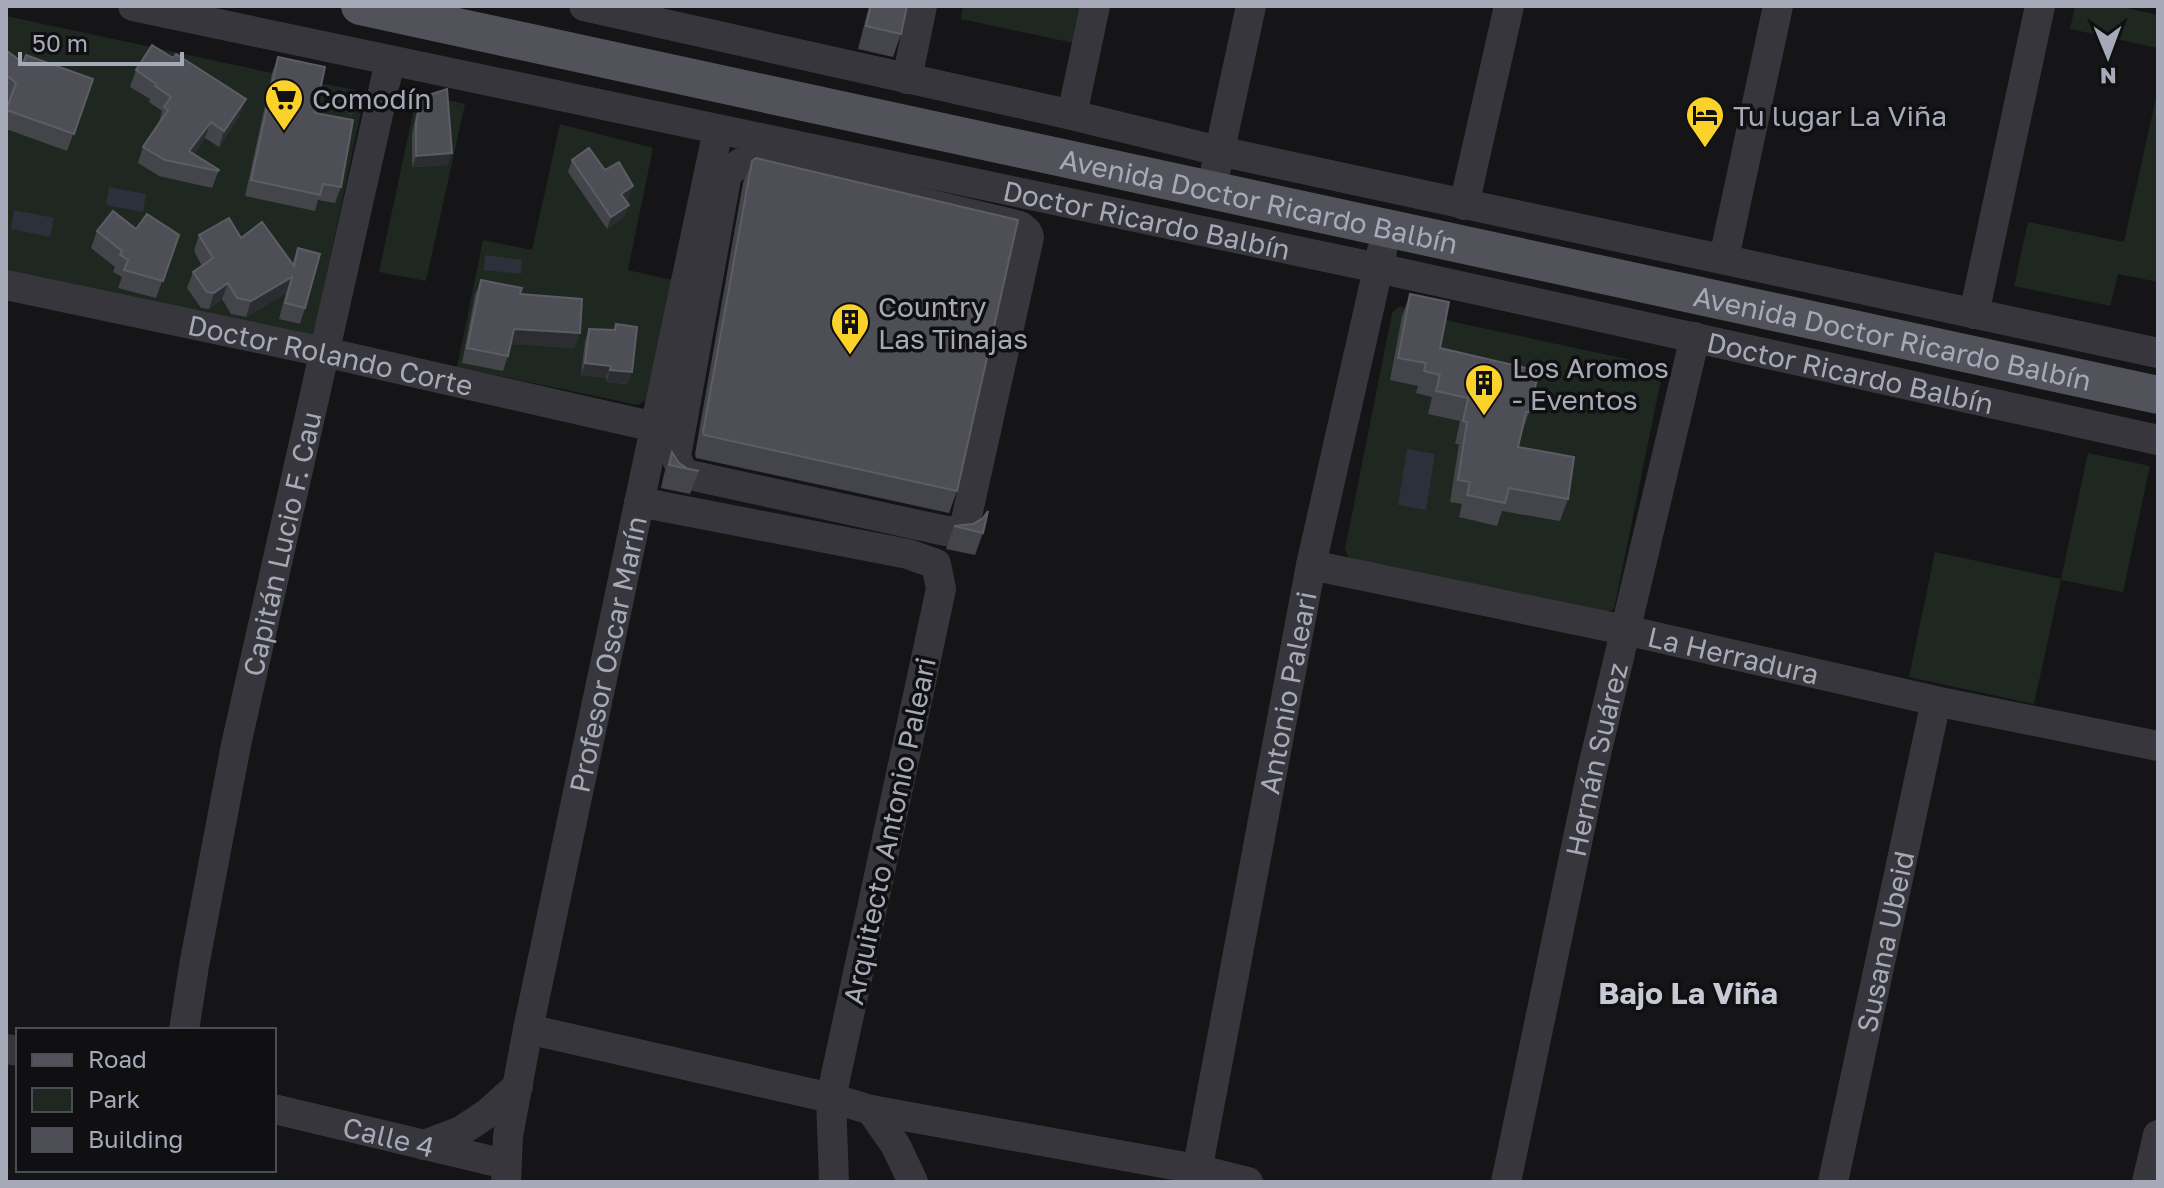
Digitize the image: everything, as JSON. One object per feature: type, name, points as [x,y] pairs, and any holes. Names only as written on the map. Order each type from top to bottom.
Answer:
[{"type":"main road","name":"Avenida Doctor Ricardo Balbín","points":[[360,6],[1216,170]]},
{"type":"main road","name":"Avenida Doctor Ricardo Balbín","points":[[452,6],[1216,170],[1389,218],[2158,395]]},
{"type":"main road","name":"Avenida Doctor Ricardo Balbín","points":[[1389,218],[2158,374]]},
{"type":"street","name":"Doctor Ricardo Balbín","points":[[133,6],[718,130],[886,179],[1378,268],[2158,440]]},
{"type":"street","points":[[584,6],[1072,115],[1216,170],[1464,205],[2158,353]]},
{"type":"street","points":[[907,79],[922,6]]},
{"type":"street","points":[[1072,115],[1095,6]]},
{"type":"street","points":[[1216,170],[1251,6]]},
{"type":"street","points":[[1464,205],[1509,6]]},
{"type":"street","points":[[1724,258],[1778,6]]},
{"type":"street","points":[[1974,314],[2040,6]]},
{"type":"street","name":"Capitán Lucio F. Cau","points":[[184,1028],[236,745],[390,61]]},
{"type":"street","name":"Profesor Oscar Marín","points":[[506,1173],[528,1029],[718,130]]},
{"type":"street","points":[[752,162],[886,179],[1020,226],[1029,237],[965,525],[956,531],[685,474],[676,456],[727,173],[741,163],[752,162]]},
{"type":"street","name":"Antonio Paleari","points":[[1195,1176],[1311,565],[1389,218]]},
{"type":"street","name":"Doctor Rolando Corte","points":[[6,285],[324,352],[655,427]]},
{"type":"street","name":"Hernán Suárez","points":[[1506,1182],[1592,771],[1695,337]]},
{"type":"street","name":"Arquitecto Antonio Paleari","points":[[639,502],[908,554],[936,564],[941,589],[831,1098],[834,1182]]},
{"type":"street","name":"La Herradura","points":[[1311,565],[2158,746]]},
{"type":"street","name":"Susana Ubeid","points":[[1833,1182],[1936,701]]},
{"type":"street","points":[[528,1029],[831,1098],[871,1110],[1195,1176],[1248,1182]]},
{"type":"street","points":[[424,1145],[461,1131],[488,1113],[518,1086]]},
{"type":"street","name":"Calle 4","points":[[276,1109],[424,1145],[506,1173]]},
{"type":"street","points":[[871,1110],[896,1146],[913,1182]]},
{"type":"street","points":[[2147,1182],[2158,1135]]},
{"type":"green space","points":[[963,6],[1086,6],[1078,44],[961,19]]},
{"type":"green space","points":[[2075,6],[2117,6],[2158,15],[2158,48],[2070,29]]},
{"type":"green space","points":[[6,16],[272,73],[245,196],[319,83],[356,90],[363,102],[314,335],[6,276]]},
{"type":"green space","points":[[2158,89],[2158,282],[2118,274],[2110,306],[2014,286],[2028,222],[2124,242]]},
{"type":"green space","points":[[429,96],[465,104],[426,281],[379,272],[415,104]]},
{"type":"green space","points":[[560,124],[653,148],[628,270],[676,281],[649,398],[638,405],[457,367],[483,240],[532,250]]},
{"type":"green space","points":[[1398,307],[1655,365],[1662,375],[1614,609],[1601,616],[1349,559],[1345,549],[1392,313]]},
{"type":"green space","points":[[2088,453],[2150,466],[2123,592],[2061,580],[2034,704],[1909,677],[1935,552],[2061,579]]},
{"type":"shaded area","points":[[343,89],[359,109],[350,116],[334,96]]},
{"type":"shaded area","points":[[109,187],[146,194],[143,212],[106,205]]},
{"type":"shaded area","points":[[14,210],[54,218],[50,237],[11,229]]},
{"type":"shaded area","points":[[485,255],[522,260],[521,274],[484,270]]},
{"type":"shaded area","points":[[1407,449],[1435,454],[1426,510],[1398,505]]},
{"type":"building","points":[[871,6],[907,6],[901,34],[866,26]]},
{"type":"building","points":[[152,45],[173,58],[176,54],[246,99],[224,131],[211,122],[189,151],[218,171],[165,160],[143,147],[168,110],[164,107],[171,97],[136,70]]},
{"type":"building","points":[[6,50],[23,63],[26,55],[93,79],[74,134],[6,110],[16,83],[6,75]]},
{"type":"building","points":[[278,57],[325,67],[315,113],[353,120],[341,187],[323,184],[320,195],[251,180]]},
{"type":"building","points":[[447,89],[452,153],[416,156],[416,123],[422,97]]},
{"type":"building","points":[[589,148],[605,170],[619,162],[633,186],[621,194],[629,205],[611,217],[572,160]]},
{"type":"building","name":"Country Las Tinajas","points":[[756,158],[1018,220],[957,491],[704,435],[752,161]]},
{"type":"building","points":[[113,211],[136,229],[147,214],[179,235],[163,281],[124,270],[128,260],[120,255],[122,251],[97,231]]},
{"type":"building","points":[[229,218],[241,238],[262,222],[294,266],[298,248],[320,254],[305,308],[285,303],[292,277],[251,301],[237,298],[228,283],[214,293],[207,292],[193,272],[213,258],[199,235]]},
{"type":"building","points":[[481,280],[522,288],[520,294],[582,299],[580,333],[514,329],[508,356],[467,348]]},
{"type":"building","points":[[1410,294],[1449,302],[1440,348],[1539,371],[1518,447],[1574,457],[1568,499],[1509,488],[1505,503],[1467,495],[1470,482],[1458,480],[1468,398],[1436,391],[1440,375],[1424,371],[1426,363],[1398,358]]},
{"type":"building","points":[[616,324],[637,327],[632,372],[585,363],[589,329],[615,330]]},
{"type":"building","points":[[672,452],[679,463],[688,469],[669,465]]},
{"type":"building","points":[[988,511],[983,533],[954,526],[973,524]]},
{"type":"place","name":"Comodín","points":[[284,132]]},
{"type":"place","name":"Tu lugar La Viña","points":[[1705,149]]},
{"type":"place","name":"Country Las Tinajas","points":[[850,356]]},
{"type":"place","name":"Los Aromos - Eventos","points":[[1484,417]]},
{"type":"district","name":"Bajo La Viña","points":[[1688,993]]}]
